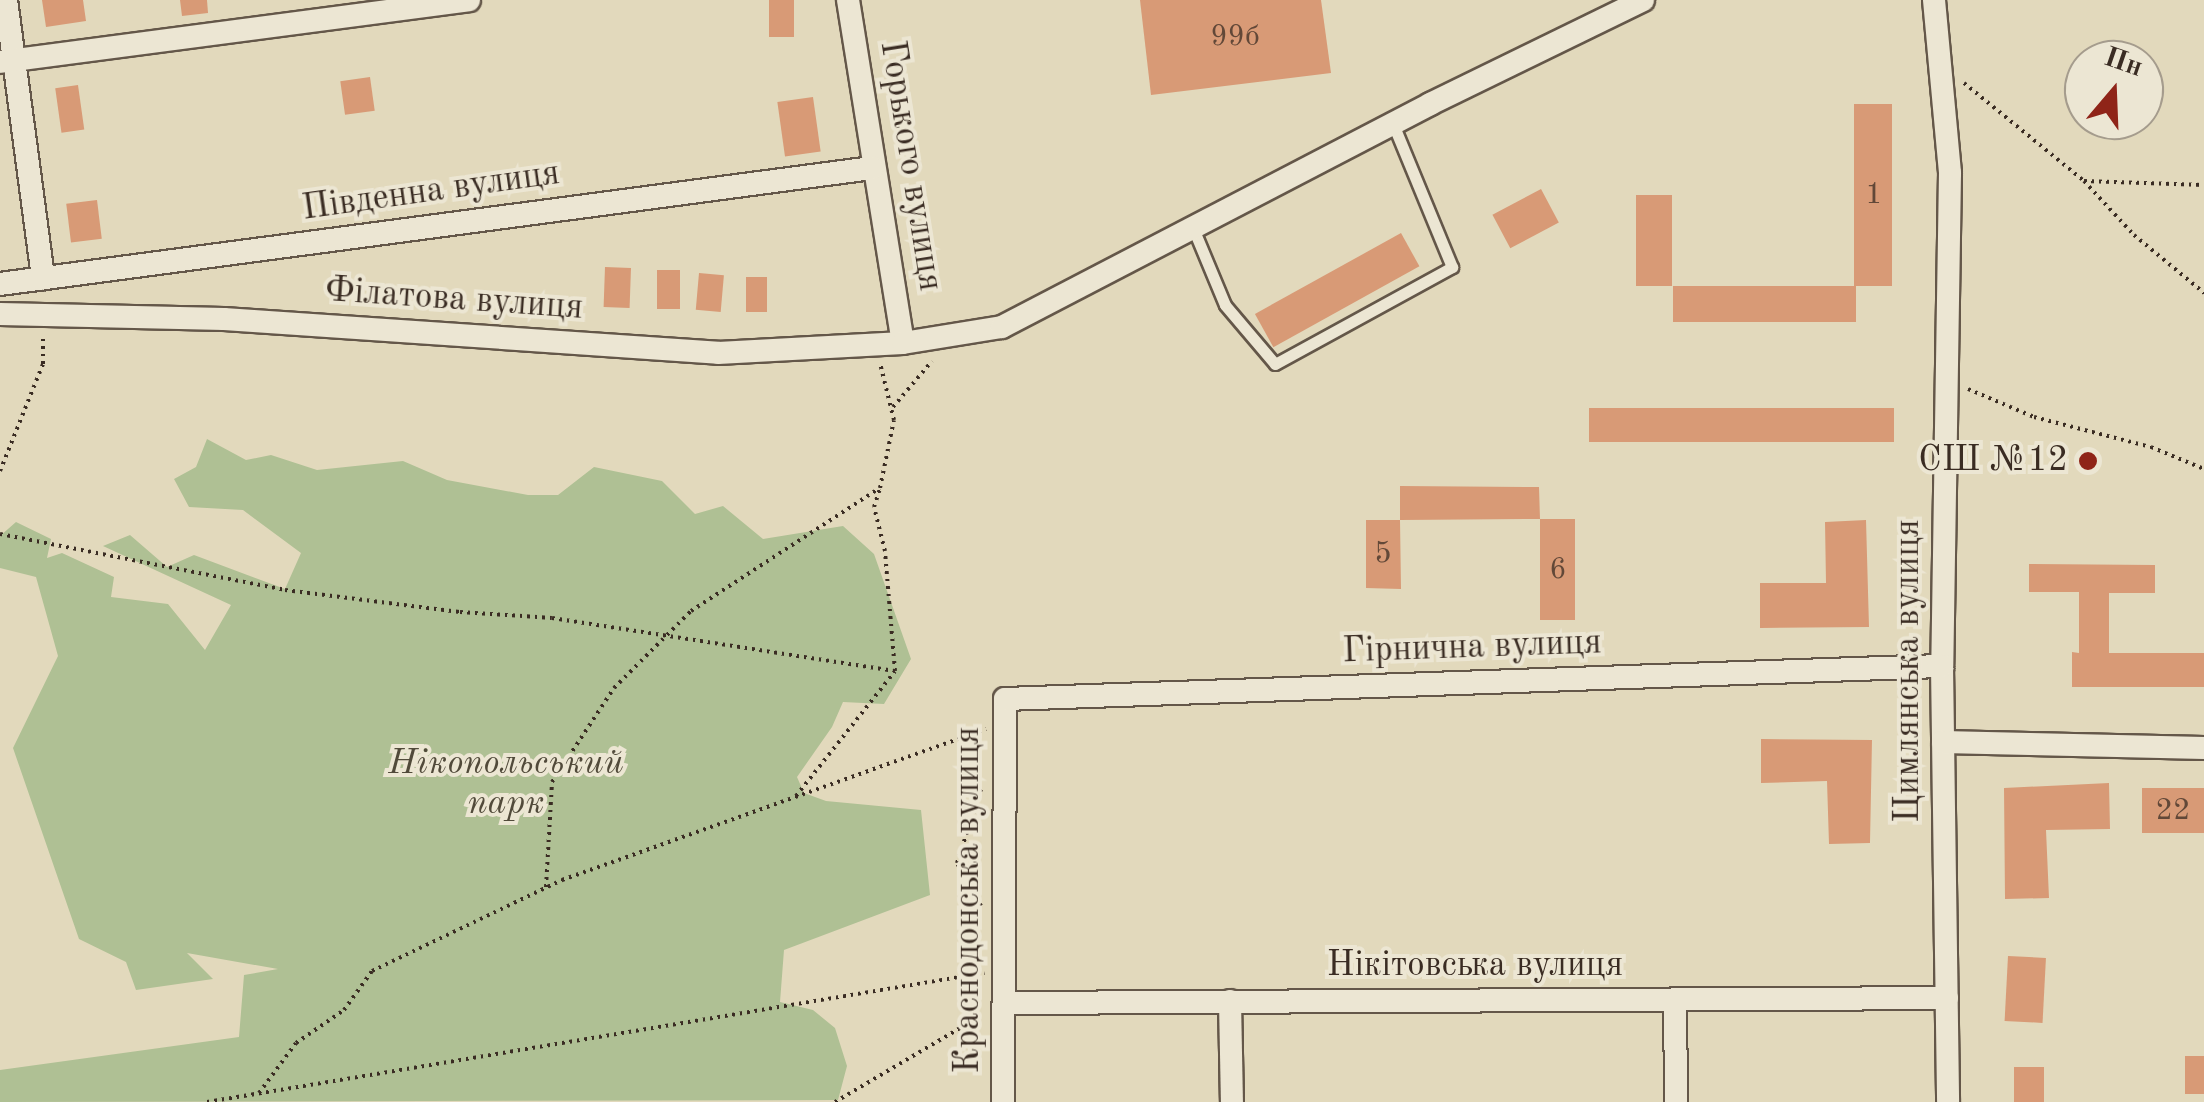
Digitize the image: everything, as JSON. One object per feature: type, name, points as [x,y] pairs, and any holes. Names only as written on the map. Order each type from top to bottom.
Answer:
[{"type":"street","points":[[6,0],[7,61],[44,279]]},
{"type":"street","points":[[7,61],[469,0]]},
{"type":"street","name":"Горького вулиця","points":[[848,0],[903,343]]},
{"type":"street","name":"Філатова вулиця","points":[[0,314],[224,319],[718,353],[903,343],[1002,327],[1393,124],[1644,0]]},
{"type":"street","name":"Цимлянська вулиця","points":[[1934,0],[1950,172],[1942,666],[1948,1102]]},
{"type":"street","name":"Південна вулиця","points":[[0,284],[872,168]]},
{"type":"street","name":"Гірнична вулиця","points":[[1005,711],[1942,666]]},
{"type":"street","name":"Краснодонська вулиця","points":[[1003,1102],[1005,711]]},
{"type":"street","points":[[1943,742],[2204,748]]},
{"type":"street","name":"Нікітовська вулиця","points":[[1004,1002],[1947,998]]},
{"type":"street","points":[[1230,1001],[1232,1102]]},
{"type":"street","points":[[1675,1001],[1676,1102]]},
{"type":"lane","points":[[1193,228],[1225,304],[1275,364],[1452,266],[1393,124]]},
{"type":"path","points":[[1940,63],[2084,181],[2134,235],[2204,293]]},
{"type":"path","points":[[2084,181],[2204,185]]},
{"type":"path","points":[[0,471],[43,364],[43,330]]},
{"type":"path","points":[[893,406],[951,336]]},
{"type":"path","points":[[796,796],[895,671],[885,552],[874,508],[894,420],[876,345]]},
{"type":"path","points":[[1946,378],[2015,411],[2095,436],[2151,447],[2204,469]]},
{"type":"path","points":[[546,887],[552,782],[614,688],[691,612],[880,488]]},
{"type":"path","points":[[0,534],[285,590],[460,612],[552,618],[895,671]]},
{"type":"path","points":[[260,1093],[296,1043],[344,1010],[372,971],[546,887],[796,796],[1005,711]]},
{"type":"path","points":[[985,780],[957,863],[982,907],[1004,919]]},
{"type":"path","points":[[207,1102],[1004,970]]},
{"type":"path","points":[[835,1102],[1004,1002]]},
{"type":"green space","name":"Нікопольський парк","points":[[207,439],[246,460],[271,455],[317,470],[403,461],[447,480],[528,495],[558,495],[594,467],[662,481],[695,514],[723,506],[763,539],[843,526],[874,554],[911,659],[884,704],[843,702],[832,727],[797,777],[804,793],[826,801],[921,810],[930,895],[784,950],[780,1002],[813,1010],[835,1028],[847,1066],[838,1100],[0,1102],[0,1070],[239,1037],[244,975],[278,969],[187,953],[213,979],[136,990],[126,962],[79,939],[13,748],[58,656],[36,577],[0,568],[0,536],[16,522],[51,539],[47,558],[62,553],[114,577],[111,597],[168,604],[205,650],[231,605],[103,546],[130,535],[167,567],[194,555],[285,589],[301,553],[243,510],[189,507],[174,479],[196,467]]},
{"type":"building","points":[[42,0],[83,0],[86,21],[46,27]]},
{"type":"building","points":[[180,0],[207,0],[208,13],[182,16]]},
{"type":"building","points":[[769,0],[794,0],[794,37],[769,37]]},
{"type":"building","points":[[1140,0],[1321,0],[1331,73],[1151,95]]},
{"type":"building","points":[[370,77],[375,111],[345,115],[340,81]]},
{"type":"building","points":[[78,85],[84,130],[61,133],[55,88]]},
{"type":"building","points":[[813,97],[821,151],[785,156],[777,102]]},
{"type":"building","points":[[1854,104],[1892,104],[1892,286],[1854,286]]},
{"type":"building","points":[[1541,189],[1559,223],[1510,248],[1492,215]]},
{"type":"building","points":[[1636,195],[1672,195],[1672,286],[1636,286]]},
{"type":"building","points":[[97,200],[102,239],[71,242],[66,204]]},
{"type":"building","points":[[1401,233],[1419,266],[1273,347],[1255,314]]},
{"type":"building","points":[[605,267],[631,268],[630,308],[604,307]]},
{"type":"building","points":[[657,270],[680,270],[680,309],[657,309]]},
{"type":"building","points":[[699,273],[724,275],[721,312],[696,310]]},
{"type":"building","points":[[746,277],[767,277],[767,312],[746,312]]},
{"type":"building","points":[[1673,286],[1856,286],[1856,322],[1673,322]]},
{"type":"building","points":[[1589,408],[1894,408],[1894,442],[1589,442]]},
{"type":"building","points":[[1400,486],[1539,487],[1540,519],[1400,520]]},
{"type":"building","points":[[1540,519],[1575,519],[1575,620],[1540,620]]},
{"type":"building","points":[[1366,520],[1400,520],[1401,589],[1366,588]]},
{"type":"building","points":[[1866,520],[1869,627],[1760,628],[1760,583],[1826,583],[1825,522]]},
{"type":"building","points":[[2029,564],[2155,565],[2155,593],[2109,593],[2109,653],[2204,653],[2204,687],[2072,687],[2072,652],[2079,653],[2079,592],[2029,592]]},
{"type":"building","points":[[1761,739],[1872,740],[1870,843],[1829,844],[1827,781],[1761,783]]},
{"type":"building","points":[[2109,783],[2110,829],[2046,830],[2049,898],[2005,899],[2004,788]]},
{"type":"building","points":[[2142,788],[2204,788],[2204,833],[2142,833]]},
{"type":"building","points":[[2008,956],[2046,958],[2043,1023],[2005,1021]]},
{"type":"building","points":[[2185,1056],[2204,1056],[2204,1094],[2185,1094]]},
{"type":"building","points":[[2014,1067],[2044,1067],[2044,1102],[2014,1102]]},
{"type":"place","name":"СШ №12","points":[[2088,461]]}]
